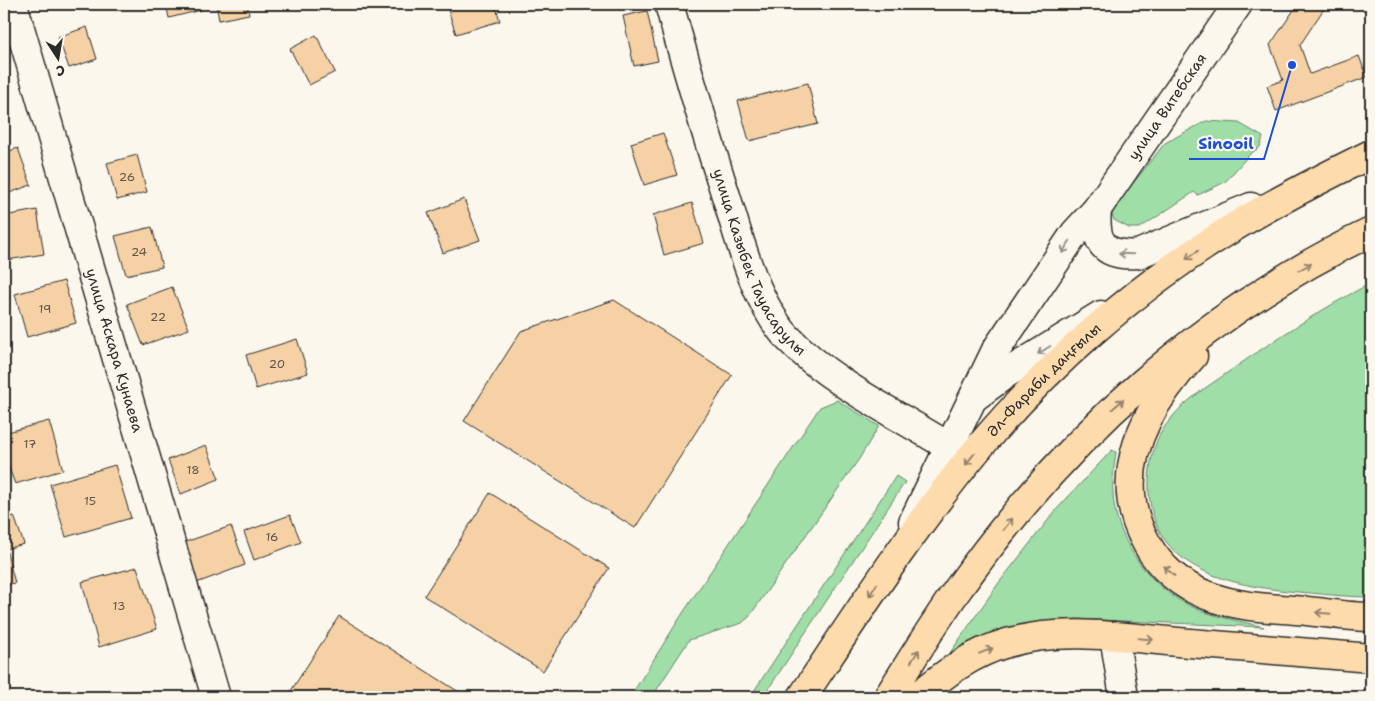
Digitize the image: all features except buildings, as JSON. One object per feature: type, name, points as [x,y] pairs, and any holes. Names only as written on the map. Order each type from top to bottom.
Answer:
[{"type":"main road","name":"Әл-Фараби даңғылы","points":[[802,697],[901,549],[977,450],[1057,364],[1145,288],[1225,232],[1317,180],[1371,154]]},
{"type":"main road","points":[[888,697],[958,589],[1030,495],[1106,414],[1188,343],[1263,291],[1371,232]]},
{"type":"main road","points":[[1263,291],[1212,335],[1180,369],[1153,408],[1134,455],[1129,476],[1131,503],[1141,534],[1155,558],[1180,581],[1209,596],[1246,605],[1371,617]]},
{"type":"main road","points":[[917,697],[944,674],[980,654],[1008,643],[1060,635],[1114,636],[1371,658]]},
{"type":"street","name":"улица Казыбек Тауасарулы","points":[[669,4],[699,110],[750,272],[771,312],[786,336],[827,372],[938,440]]},
{"type":"street","name":"улица Витебская","points":[[901,549],[938,440],[972,399],[996,350],[1076,233],[1097,209],[1238,4]]},
{"type":"street","name":"улица Аскара Кунаева","points":[[11,5],[216,697]]},
{"type":"street","points":[[1097,209],[1095,229],[1099,240],[1107,249],[1121,256],[1138,254],[1317,180]]},
{"type":"street","points":[[972,399],[1007,373],[1145,288]]},
{"type":"street","points":[[1114,636],[1124,697]]},
{"type":"green space","points":[[1206,121],[1239,123],[1263,137],[1260,147],[1249,155],[1225,182],[1198,195],[1194,192],[1140,228],[1129,228],[1114,220],[1112,214],[1122,197],[1165,143]]},
{"type":"green space","points":[[1371,283],[1371,597],[1285,591],[1259,587],[1232,581],[1207,572],[1185,560],[1167,543],[1155,521],[1149,492],[1149,473],[1155,445],[1164,428],[1175,414],[1196,395],[1298,325]]},
{"type":"green space","points":[[837,400],[879,426],[859,459],[749,617],[742,623],[689,640],[652,697],[630,697],[681,616],[820,407]]},
{"type":"green space","points":[[1112,450],[1116,452],[1113,494],[1119,525],[1134,555],[1155,582],[1191,606],[1221,617],[1264,627],[1077,619],[1040,622],[1005,630],[945,660],[998,584],[1056,510]]},
{"type":"green space","points":[[896,476],[905,482],[763,697],[750,697]]},
{"type":"place","name":"Sinooil","points":[[1292,65]]}]
